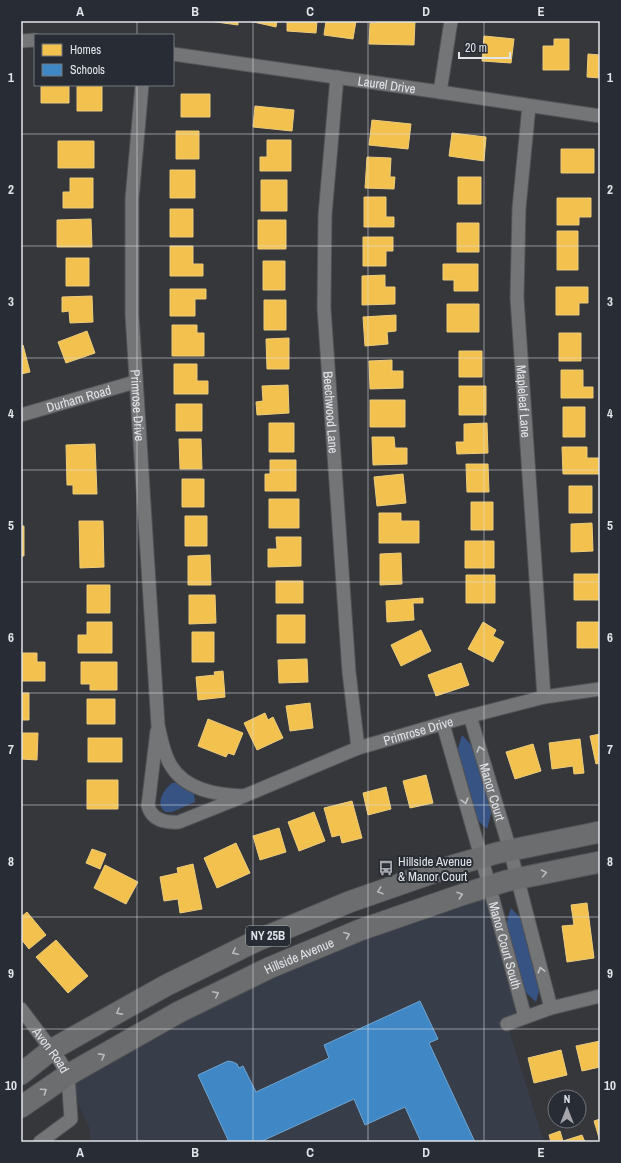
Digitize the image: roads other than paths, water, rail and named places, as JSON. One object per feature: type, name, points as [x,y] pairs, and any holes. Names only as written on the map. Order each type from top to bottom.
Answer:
[{"type":"main road","name":"Hillside Avenue","points":[[21,1107],[68,1075],[179,1012],[269,968],[360,930],[464,894],[486,873],[514,865],[600,832]]},
{"type":"main road","name":"Hillside Avenue","points":[[21,1074],[52,1050],[165,986],[256,941],[349,902],[454,865],[486,873],[514,865],[600,862]]},
{"type":"street","points":[[440,92],[451,21]]},
{"type":"street","points":[[21,40],[34,40]]},
{"type":"street","name":"Laurel Drive","points":[[174,54],[600,116]]},
{"type":"street","name":"Beechwood Lane","points":[[337,77],[325,215],[324,308],[349,672],[358,748]]},
{"type":"street","name":"Primrose Drive","points":[[142,86],[132,199],[132,316],[158,725],[164,750],[170,764],[178,776],[193,785],[217,794],[244,796]]},
{"type":"street","name":"Mapleleaf Lane","points":[[529,106],[519,208],[517,298],[544,697]]},
{"type":"street","name":"Durham Road","points":[[21,415],[135,382]]},
{"type":"street","name":"Primrose Drive","points":[[158,725],[148,806],[150,813],[154,817],[168,823],[179,822],[358,748],[470,716],[544,697],[600,689]]},
{"type":"street","name":"Manor Court","points":[[470,716],[514,865]]},
{"type":"street","points":[[443,724],[486,873]]},
{"type":"street","points":[[514,865],[551,1008]]},
{"type":"street","name":"Manor Court South","points":[[486,873],[525,1017]]},
{"type":"street","points":[[507,1024],[551,1008],[600,996]]},
{"type":"street","name":"Avon Road","points":[[22,1013],[52,1050],[68,1075],[71,1119],[40,1142]]},
{"type":"place","name":"Hillside Avenue & Manor Court","points":[[386,868]]}]
